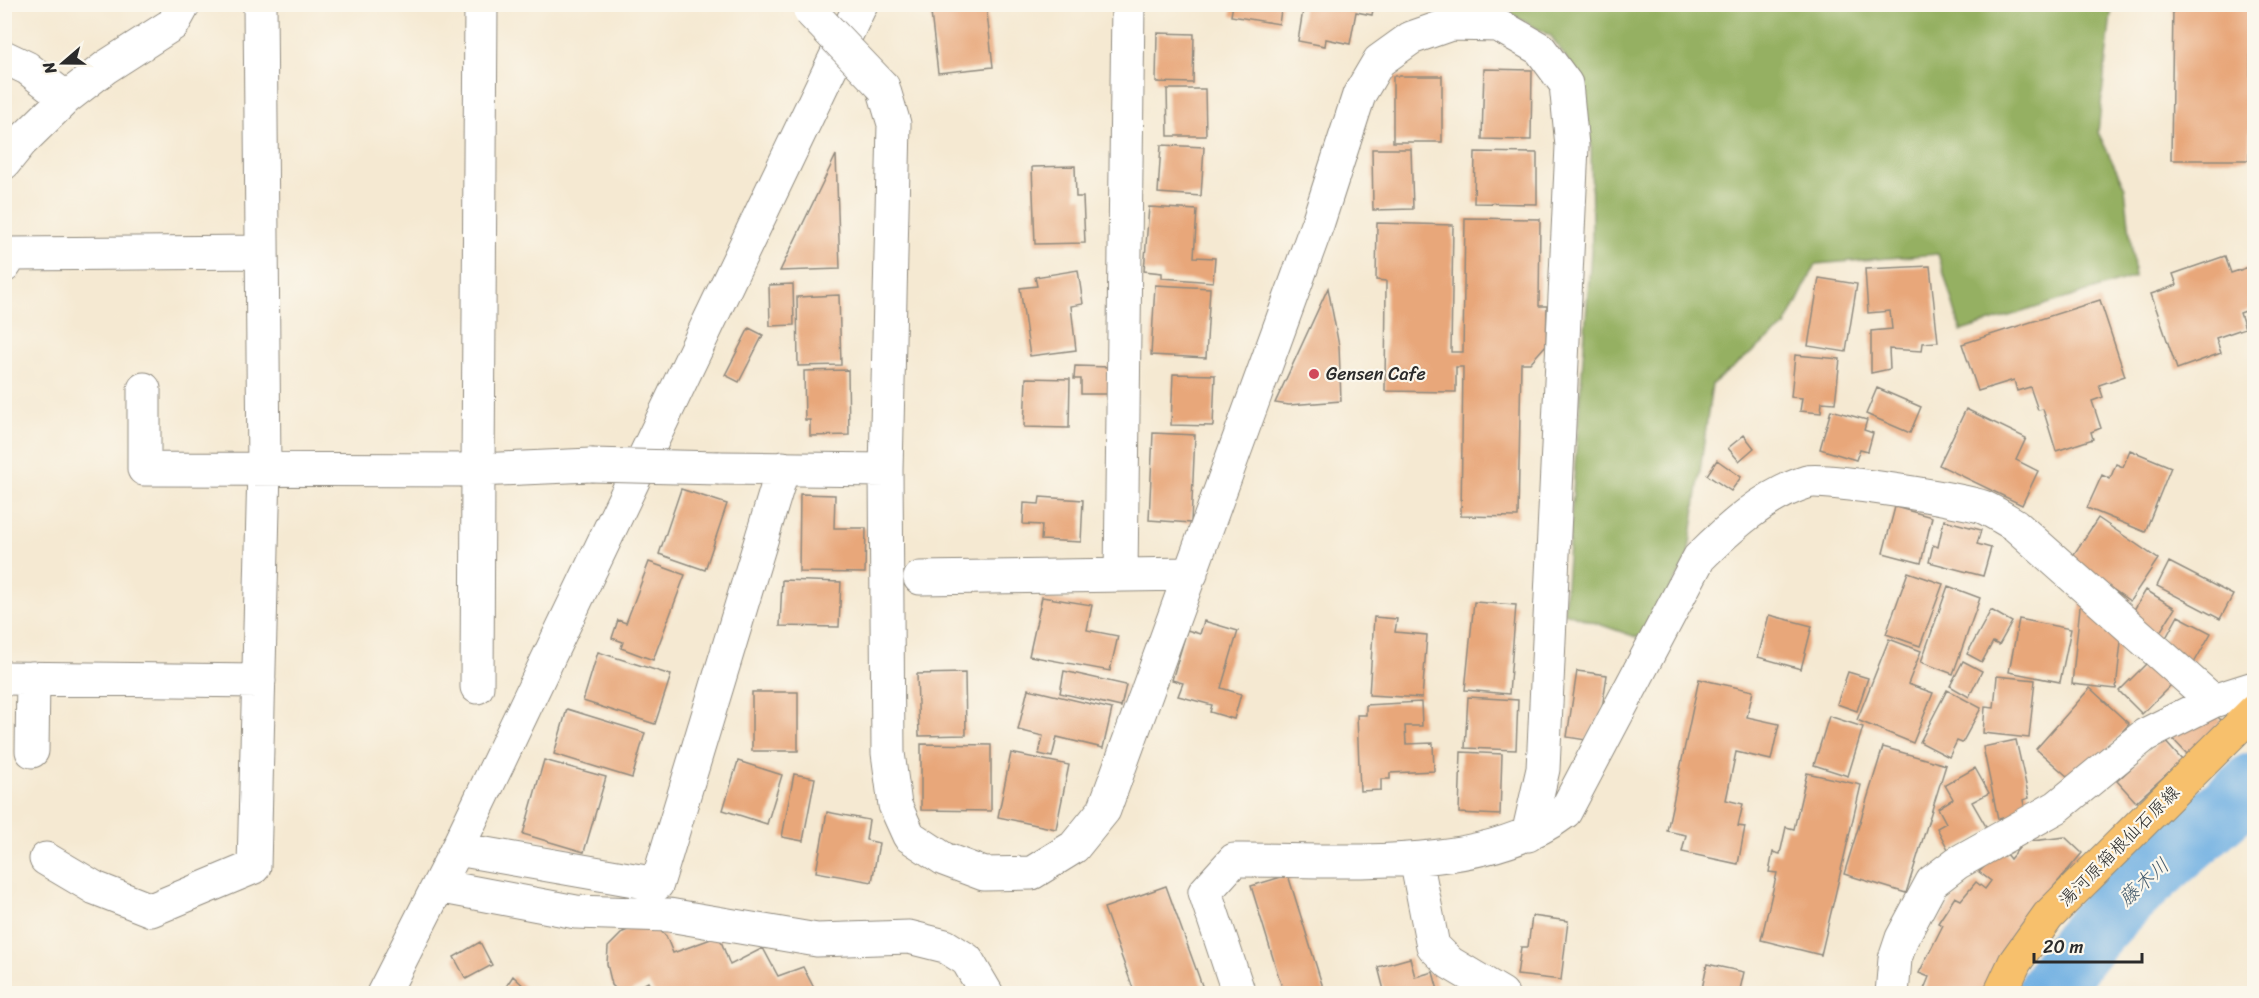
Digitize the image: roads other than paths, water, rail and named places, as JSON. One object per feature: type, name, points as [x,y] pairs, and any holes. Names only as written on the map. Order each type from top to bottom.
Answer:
[{"type":"main road","name":"湯河原箱根仙石原線","points":[[2000,993],[2015,962],[2048,916],[2254,711]]},
{"type":"street","points":[[4,163],[21,142],[66,98],[106,67],[173,24],[184,4]]},
{"type":"street","points":[[46,858],[95,888],[151,910],[254,867],[264,469],[260,4]]},
{"type":"street","points":[[477,687],[481,4]]},
{"type":"street","points":[[383,993],[457,849],[861,4]]},
{"type":"street","points":[[1121,575],[1128,4]]},
{"type":"street","points":[[806,8],[883,87],[894,124],[886,470],[888,753],[895,804],[909,836],[944,859],[984,874],[1032,873],[1074,847],[1104,810],[1318,222],[1359,95],[1379,61],[1411,38],[1451,24],[1498,25],[1540,49],[1566,84],[1572,146],[1543,769],[1527,835]]},
{"type":"street","points":[[4,57],[27,68],[66,98]]},
{"type":"street","points":[[4,267],[12,254],[262,252]]},
{"type":"street","points":[[144,389],[144,469],[478,470],[591,465],[886,470]]},
{"type":"street","points":[[457,849],[657,884],[783,468]]},
{"type":"street","points":[[1239,993],[1205,892],[1234,860],[1416,859],[1469,851],[1527,835],[1547,826],[1565,812],[1699,558],[1731,526],[1776,497],[1808,482],[1837,482],[1982,507],[2015,525],[2213,701]]},
{"type":"street","points":[[920,578],[1191,574]]},
{"type":"street","points":[[32,751],[19,678],[259,681]]},
{"type":"street","points":[[1892,993],[1895,959],[1902,938],[1932,882],[1957,863],[2057,807],[2145,735],[2213,701],[2254,688]]},
{"type":"street","points":[[1416,859],[1432,946],[1450,963],[1502,993]]},
{"type":"street","points":[[438,886],[576,912],[669,915],[817,940],[909,936],[945,946],[967,960],[987,993]]},
{"type":"waterway","name":"藤木川","points":[[2048,994],[2090,935],[2116,908],[2170,856],[2254,784]]},
{"type":"place","name":"Gensen Cafe","points":[[1314,374]]}]
